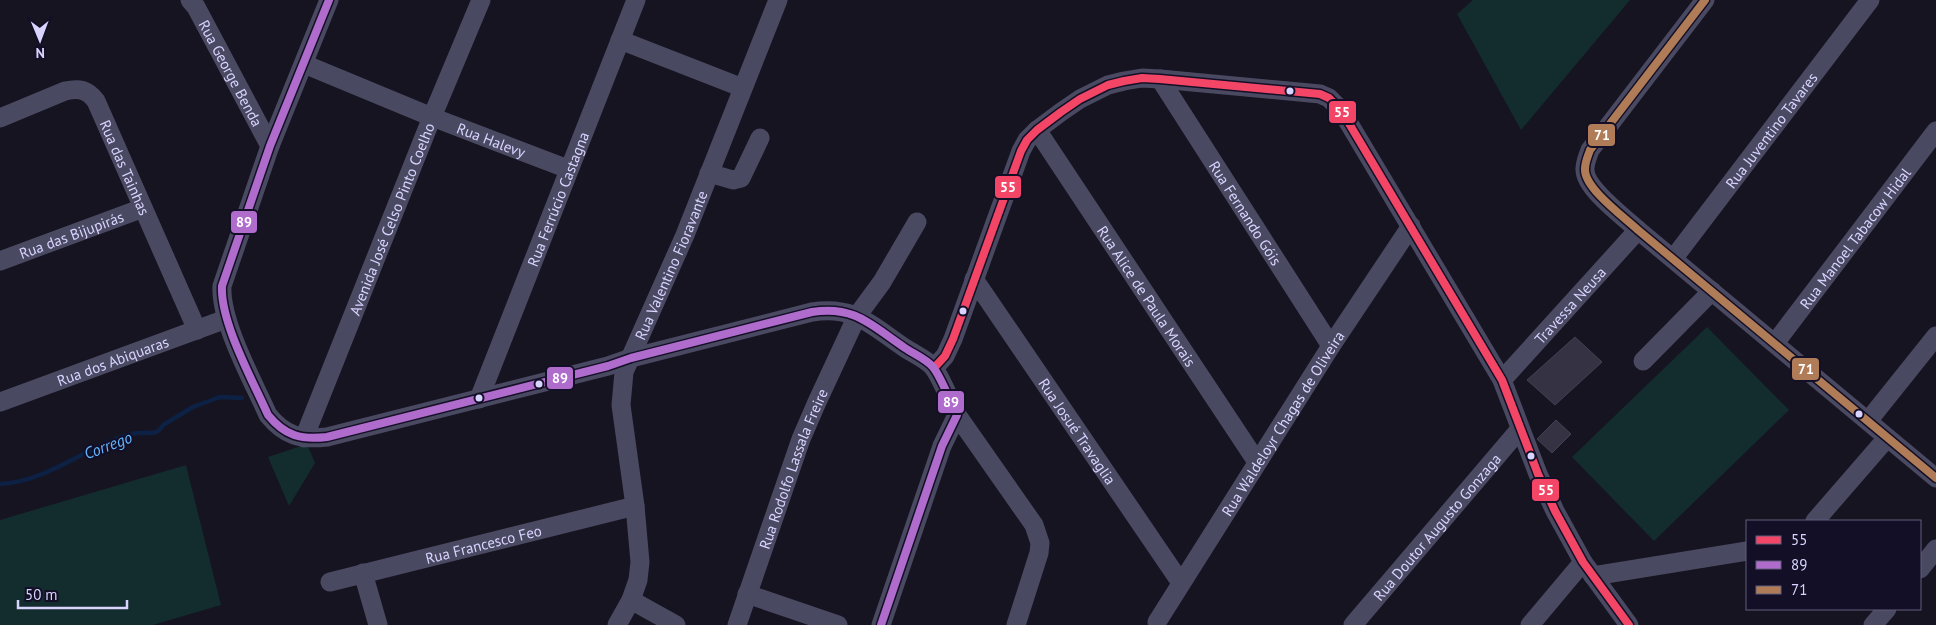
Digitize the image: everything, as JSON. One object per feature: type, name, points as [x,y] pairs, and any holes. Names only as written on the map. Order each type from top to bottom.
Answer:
[{"type":"street","name":"Rua George Benda","points":[[190,0],[196,7],[270,146]]},
{"type":"street","points":[[329,0],[270,146],[225,273],[221,299],[226,319],[268,415],[278,427],[288,434],[304,438],[327,437],[812,312],[828,309],[840,310],[857,316],[934,368],[957,415],[1034,525],[1038,534],[1039,553],[1016,625]]},
{"type":"street","name":"Avenida José Celso Pinto Coelho","points":[[304,438],[432,117],[481,0]]},
{"type":"street","name":"Rua Ferrúcio Castagna","points":[[479,399],[636,0]]},
{"type":"street","name":"Rua Valentino Fioravante","points":[[617,625],[631,600],[638,580],[640,562],[635,506],[621,405],[624,372],[685,235],[778,0]]},
{"type":"street","points":[[1705,0],[1590,150],[1586,161],[1586,178],[1592,187],[1638,230],[1936,478]]},
{"type":"street","name":"Rua Juventino Tavares","points":[[1673,259],[1870,0]]},
{"type":"street","points":[[620,40],[743,88]]},
{"type":"street","name":"Rua Halevy","points":[[304,64],[568,170]]},
{"type":"street","points":[[934,368],[948,351],[1027,140],[1037,130],[1080,99],[1108,85],[1142,78],[1311,92],[1329,98],[1341,110],[1502,380],[1520,429],[1555,511],[1588,569],[1629,625]]},
{"type":"street","name":"Rua Fernando Góis","points":[[1160,79],[1331,346]]},
{"type":"street","name":"Rua das Tainhas","points":[[0,118],[65,91],[76,89],[90,93],[96,101],[197,330]]},
{"type":"street","name":"Rua Alice de Paula Morais","points":[[1037,130],[1258,462]]},
{"type":"street","name":"Rua Manoel Tabacow Hidal","points":[[1775,343],[1936,132]]},
{"type":"street","points":[[709,172],[736,180],[741,178],[760,138]]},
{"type":"street","name":"Rua das Bijupirás","points":[[0,261],[143,208]]},
{"type":"street","name":"Rua Rodolfo Lassala Freire","points":[[738,625],[801,439],[857,316],[882,282],[917,222]]},
{"type":"street","name":"Rua Waldeloyr Chagas de Oliveira","points":[[1157,622],[1331,346],[1411,226]]},
{"type":"street","name":"Travessa Neusa","points":[[1502,380],[1638,230]]},
{"type":"street","name":"Rua Josué Travaglia","points":[[974,279],[1181,583]]},
{"type":"street","points":[[1643,361],[1712,291]]},
{"type":"street","name":"Rua dos Abiquaras","points":[[0,402],[226,319]]},
{"type":"street","points":[[1868,421],[1936,336]]},
{"type":"street","points":[[881,625],[942,446],[957,415]]},
{"type":"street","name":"Rua Doutor Augusto Gonzaga","points":[[1353,625],[1520,429]]},
{"type":"street","points":[[1816,520],[1888,438]]},
{"type":"street","name":"Rua Francesco Feo","points":[[330,582],[635,506]]},
{"type":"street","points":[[1921,568],[1936,549]]},
{"type":"street","points":[[1530,625],[1588,569],[1746,551]]},
{"type":"street","points":[[363,573],[378,625]]},
{"type":"street","points":[[747,594],[838,625]]},
{"type":"street","points":[[631,600],[676,625]]},
{"type":"street","points":[[1873,625],[1885,610]]},
{"type":"green space","points":[[1473,0],[1630,0],[1521,130],[1457,14]]},
{"type":"green space","points":[[1707,327],[1789,410],[1654,541],[1572,457]]},
{"type":"green space","points":[[307,444],[315,463],[289,506],[268,457]]},
{"type":"green space","points":[[186,465],[221,605],[153,625],[0,625],[0,520]]},
{"type":"building","points":[[1575,337],[1602,362],[1555,405],[1527,380]]},
{"type":"building","points":[[1556,420],[1571,434],[1552,453],[1537,439]]},
{"type":"waterway","name":"Corrego","points":[[0,484],[32,478],[121,437],[135,433],[156,432],[163,425],[193,407],[220,397],[242,398]]},
{"type":"transit line","name":"89","points":[[329,0],[270,146],[222,286],[226,317],[232,334],[246,369],[268,415],[274,422],[287,432],[301,437],[327,437],[812,312],[827,311],[852,315],[872,325],[930,364],[939,377],[957,415],[942,446],[881,625]]},
{"type":"transit line","name":"71","points":[[1705,0],[1590,150],[1585,166],[1586,177],[1606,202],[1624,218],[1936,478]]},
{"type":"transit line","name":"55","points":[[934,368],[945,356],[953,339],[1021,151],[1027,140],[1037,130],[1061,112],[1080,99],[1108,85],[1142,78],[1320,94],[1329,98],[1341,110],[1502,380],[1538,474],[1555,511],[1583,562],[1629,625]]}]
